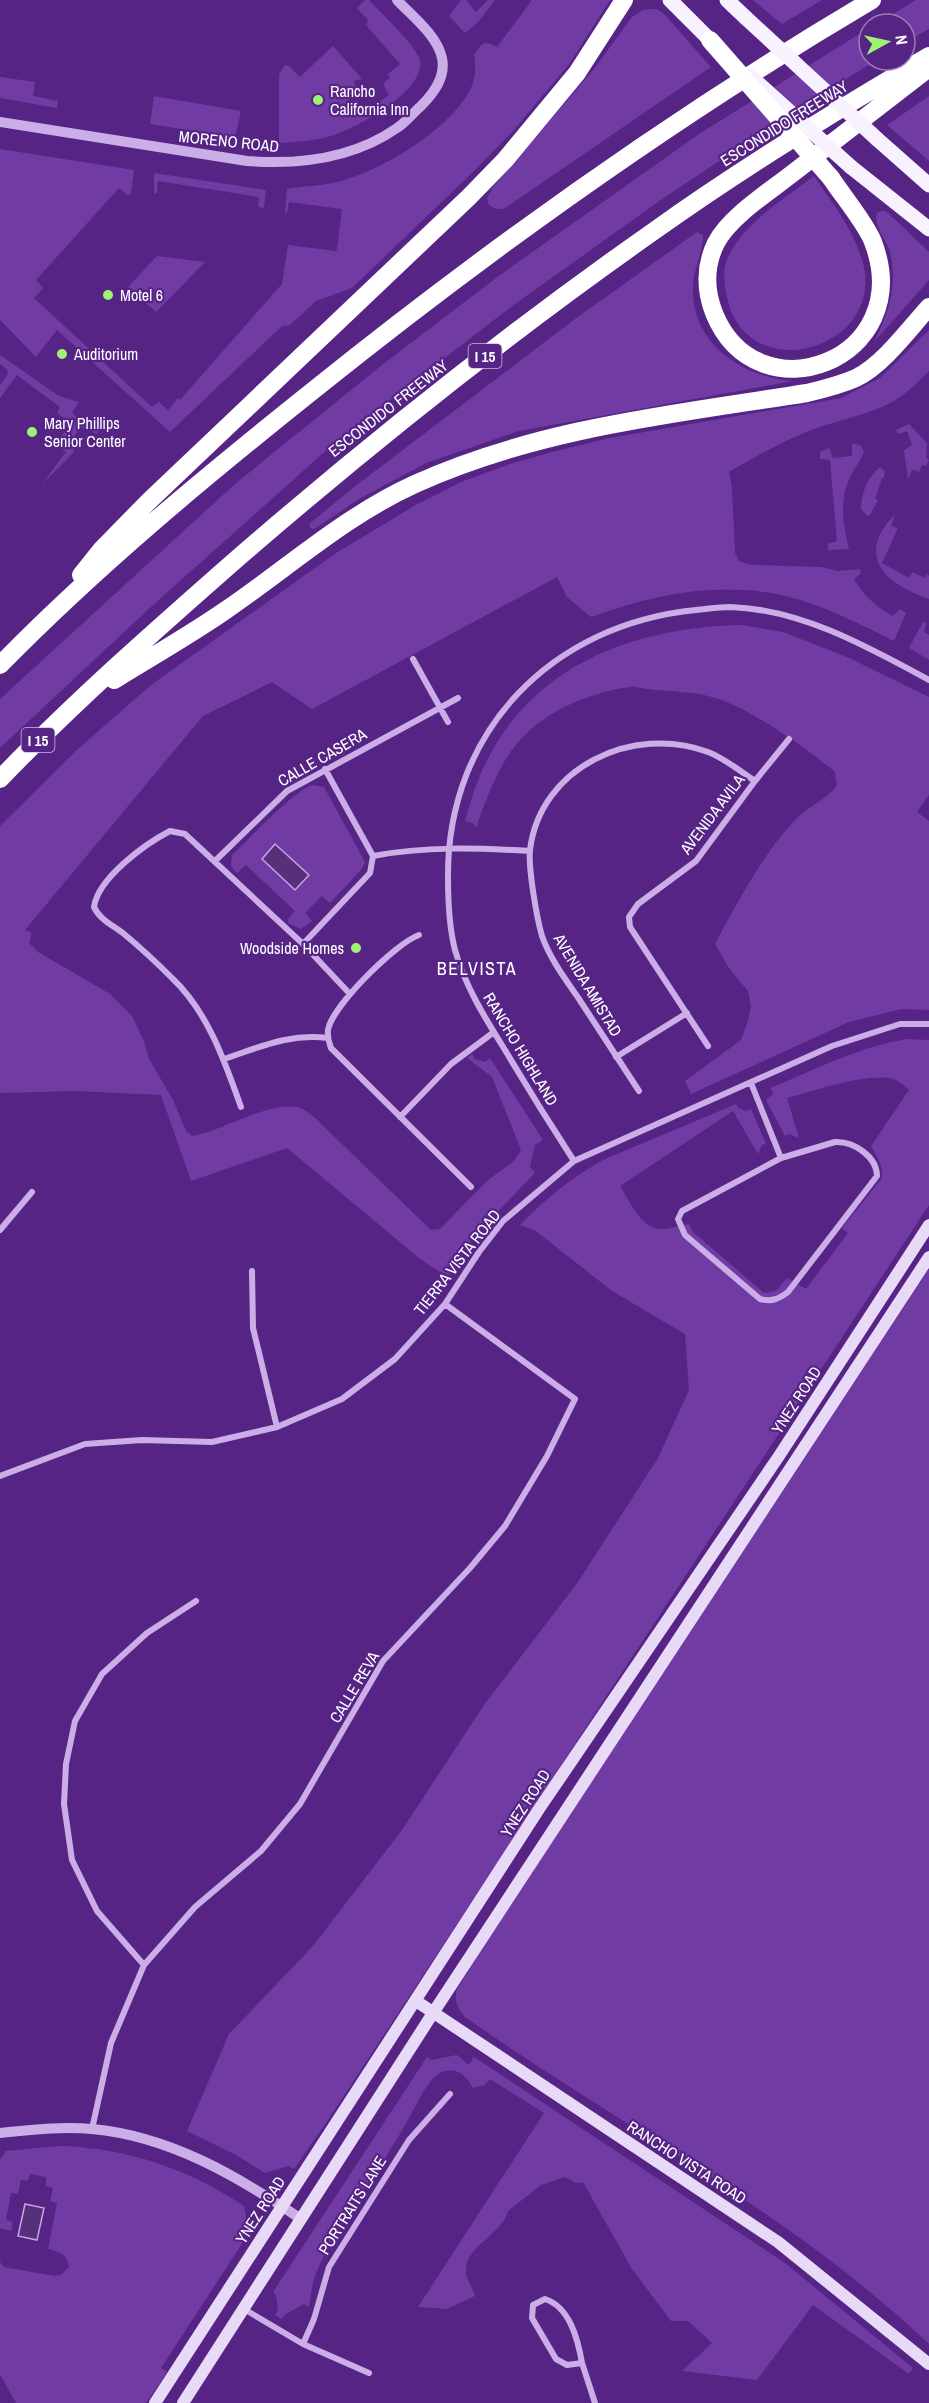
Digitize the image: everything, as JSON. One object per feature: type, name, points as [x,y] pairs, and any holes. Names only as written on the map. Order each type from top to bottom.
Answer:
[{"type":"highway","points":[[51,614],[101,550],[149,501],[469,197],[505,159],[577,73],[624,0]]},
{"type":"highway","points":[[0,665],[51,614],[161,515],[421,304],[708,100],[872,0]]},
{"type":"highway","points":[[710,40],[831,178],[873,241],[880,266],[878,311],[869,328],[853,347],[836,359],[797,368],[782,368],[744,353],[730,340],[717,321],[709,300],[709,261],[716,241],[729,225],[763,196],[929,68]]},
{"type":"highway","name":"ESCONDIDO FREEWAY","points":[[0,779],[77,702],[173,615],[381,436],[654,230],[757,161],[929,56]]},
{"type":"highway","points":[[77,702],[225,611],[330,533],[374,505],[414,484],[493,454],[577,431],[807,393],[836,386],[858,377],[878,362],[929,307]]},
{"type":"main road","points":[[670,0],[710,40],[852,167],[929,229]]},
{"type":"main road","points":[[727,0],[929,185]]},
{"type":"main road","name":"YNEZ ROAD","points":[[155,2403],[539,1809],[779,1456],[929,1225]]},
{"type":"main road","name":"YNEZ ROAD","points":[[183,2403],[433,2013],[929,1257]]},
{"type":"main road","name":"RANCHO VISTA ROAD","points":[[416,2001],[778,2242],[929,2364]]},
{"type":"street","name":"MORENO ROAD","points":[[0,123],[266,162],[314,159],[352,151],[397,128],[433,94],[443,73],[442,57],[434,40],[397,0]]},
{"type":"street","name":"RANCHO HIGHLAND","points":[[574,1161],[473,996],[455,950],[448,901],[448,848],[457,804],[470,765],[487,731],[534,678],[571,650],[615,627],[672,612],[729,607],[775,612],[819,627],[893,660],[929,680]]},
{"type":"street","points":[[413,659],[448,722]]},
{"type":"street","name":"CALLE CASERA","points":[[215,861],[287,791],[458,698]]},
{"type":"street","name":"AVENIDA AVILA","points":[[708,1046],[630,927],[629,917],[638,904],[696,861],[755,780],[789,739]]},
{"type":"street","name":"AVENIDA AMISTAD","points":[[639,1091],[557,967],[542,936],[530,851],[537,826],[547,802],[564,779],[592,760],[620,748],[648,744],[680,745],[710,752],[755,780]]},
{"type":"street","points":[[303,944],[370,873],[373,856],[325,769]]},
{"type":"street","points":[[241,1107],[224,1059],[200,1013],[175,980],[125,934],[97,913],[94,907],[99,891],[129,857],[170,831],[185,834],[303,944],[350,994]]},
{"type":"street","points":[[373,856],[403,850],[448,848],[530,851]]},
{"type":"street","points":[[419,935],[404,942],[350,994],[328,1029],[328,1038],[331,1048],[471,1187]]},
{"type":"street","points":[[616,1057],[687,1013]]},
{"type":"street","name":"TIERRA VISTA ROAD","points":[[0,1476],[85,1444],[142,1440],[212,1442],[277,1427],[342,1399],[395,1359],[445,1304],[503,1221],[574,1161],[832,1046],[900,1024],[929,1024]]},
{"type":"street","points":[[400,1117],[450,1064],[494,1032]]},
{"type":"street","points":[[224,1059],[289,1038],[303,1036],[328,1038]]},
{"type":"street","points":[[751,1083],[782,1158]]},
{"type":"street","points":[[835,1142],[845,1142],[873,1160],[877,1167],[877,1176],[788,1292],[769,1301],[760,1299],[685,1235],[678,1219],[682,1211],[782,1158],[835,1142]]},
{"type":"street","points":[[0,1230],[32,1192]]},
{"type":"street","points":[[252,1271],[253,1328],[277,1427]]},
{"type":"street","name":"CALLE REVA","points":[[92,2129],[111,2043],[144,1965],[195,1907],[261,1851],[300,1804],[383,1661],[470,1568],[505,1526],[548,1456],[575,1399],[445,1304]]},
{"type":"street","points":[[144,1965],[97,1911],[72,1860],[64,1804],[66,1764],[75,1721],[102,1674],[147,1633],[196,1601]]},
{"type":"street","name":"PORTRAITS LANE","points":[[303,2344],[314,2319],[329,2267],[409,2140],[450,2094]]},
{"type":"street","points":[[0,2133],[25,2130],[92,2129],[153,2141],[207,2162],[266,2194],[301,2219]]},
{"type":"street","points":[[582,2363],[567,2365],[556,2360],[532,2318],[533,2305],[545,2299],[556,2302],[563,2309],[579,2346],[595,2403]]},
{"type":"street","points":[[244,2309],[303,2344],[369,2373]]},
{"type":"shaded area","points":[[365,0],[369,0],[417,54],[420,60],[419,72],[413,83],[389,106],[345,131],[320,139],[279,143],[279,74],[285,65],[288,65],[300,77],[333,46],[362,79],[354,81],[357,95],[348,97],[349,102],[358,100],[359,106],[365,112],[389,95],[383,84],[390,77],[388,74],[400,64],[366,25],[368,20],[357,8]]},
{"type":"shaded area","points":[[461,0],[466,0],[476,12],[488,0],[495,0],[479,21],[465,33],[449,16]]},
{"type":"shaded area","points":[[532,0],[610,0],[570,63],[513,131],[474,171],[352,288],[316,301],[290,325],[282,326],[170,432],[57,330],[36,357],[0,320],[0,149],[134,170],[131,194],[128,195],[118,189],[36,280],[43,288],[34,298],[152,407],[159,402],[168,410],[178,398],[180,400],[282,284],[288,245],[336,251],[342,209],[289,202],[287,213],[285,213],[287,189],[331,183],[354,177],[392,159],[430,134],[460,105],[470,90],[475,72],[474,54],[484,43],[497,47]]},
{"type":"shaded area","points":[[753,0],[822,0],[782,24]]},
{"type":"shaded area","points":[[916,0],[929,0],[929,29],[917,36],[917,12],[896,12]]},
{"type":"shaded area","points":[[657,9],[711,67],[508,206],[498,209],[488,204],[487,198],[493,187],[594,69],[632,17],[643,10]]},
{"type":"shaded area","points":[[857,35],[857,72],[665,197],[515,304],[339,439],[152,606],[0,748],[0,699],[235,484],[382,365],[500,275],[699,134]]},
{"type":"shaded area","points":[[0,77],[35,82],[33,96],[58,101],[57,108],[0,98]]},
{"type":"shaded area","points":[[154,96],[241,111],[235,138],[150,124]]},
{"type":"shaded area","points":[[929,96],[929,161],[887,125]]},
{"type":"shaded area","points":[[154,173],[266,190],[264,208],[258,207],[259,197],[158,181],[157,193],[154,194]]},
{"type":"shaded area","points":[[814,176],[854,239],[863,263],[864,293],[854,317],[836,336],[812,347],[786,350],[761,344],[741,328],[728,301],[724,273],[728,257],[744,233]]},
{"type":"shaded area","points":[[886,211],[929,252],[929,280],[874,342],[888,309],[893,276],[890,252],[876,218],[877,213]]},
{"type":"shaded area","points":[[697,232],[703,235],[693,285],[694,306],[700,324],[710,340],[722,353],[738,364],[774,378],[793,381],[519,431],[426,463],[359,499],[311,529],[309,524],[354,487],[575,319]]},
{"type":"shaded area","points":[[157,256],[205,262],[156,312],[128,287]]},
{"type":"shaded area","points":[[929,330],[929,371],[899,398],[874,410],[801,434],[729,472],[735,553],[739,561],[752,565],[821,567],[837,571],[860,569],[861,573],[854,579],[871,600],[893,616],[900,609],[906,613],[894,641],[834,612],[803,601],[748,590],[679,593],[635,603],[591,617],[567,597],[557,577],[312,709],[272,682],[203,716],[25,930],[32,933],[29,943],[38,952],[110,994],[132,1016],[144,1041],[149,1059],[173,1100],[186,1131],[192,1136],[263,1111],[291,1107],[304,1110],[431,1230],[440,1229],[488,1180],[514,1161],[521,1150],[492,1077],[467,1058],[472,1054],[475,1059],[485,1062],[490,1058],[543,1140],[535,1145],[530,1167],[535,1173],[475,1235],[448,1277],[420,1259],[287,1148],[191,1181],[161,1095],[76,1091],[0,1093],[0,826],[78,749],[151,685],[336,553],[414,506],[461,482],[513,463],[610,438],[841,398],[880,378]]},
{"type":"shaded area","points":[[0,355],[59,396],[79,402],[72,413],[93,428],[100,421],[104,422],[97,434],[81,427],[69,444],[74,450],[73,453],[42,484],[66,452],[56,444],[71,423],[57,413],[60,407],[17,375],[0,398],[0,385],[8,374],[7,369],[0,364]]},
{"type":"shaded area","points":[[909,424],[927,443],[926,458],[929,460],[926,466],[922,465],[919,472],[913,469],[908,479],[904,450],[912,445],[907,431],[898,434],[896,430]]},
{"type":"shaded area","points":[[852,443],[861,446],[864,452],[845,490],[844,524],[849,549],[828,550],[828,544],[837,541],[830,460],[820,459],[820,452],[829,448],[833,458],[852,456]]},
{"type":"shaded area","points":[[880,467],[885,471],[884,478],[882,478],[875,499],[878,500],[870,515],[867,516],[861,509],[862,497],[869,480]]},
{"type":"shaded area","points":[[895,515],[891,526],[898,528],[882,563],[909,578],[912,572],[925,578],[927,574],[929,576],[929,599],[899,585],[882,569],[878,561],[877,542]]},
{"type":"shaded area","points":[[923,622],[927,623],[924,632],[929,635],[929,660],[909,648]]},
{"type":"shaded area","points":[[741,625],[783,632],[847,657],[929,697],[929,795],[917,812],[929,821],[929,1010],[902,1009],[849,1022],[691,1094],[685,1081],[741,1040],[751,1006],[748,991],[729,968],[715,944],[774,845],[797,818],[837,786],[835,772],[779,731],[748,712],[719,699],[692,693],[630,687],[582,699],[538,723],[515,746],[503,763],[476,828],[473,823],[465,821],[479,778],[499,740],[524,708],[553,682],[585,661],[621,645],[699,628]]},
{"type":"shaded area","points":[[313,785],[324,787],[365,862],[361,870],[330,903],[322,896],[305,913],[312,921],[301,929],[288,923],[288,919],[295,911],[246,865],[237,873],[231,862],[233,854],[272,815]]},
{"type":"shaded area","points":[[275,844],[309,875],[295,890],[262,859]]},
{"type":"shaded area","points":[[907,1039],[929,1040],[929,1205],[328,2120],[294,2169],[288,2166],[265,2173],[236,2155],[187,2131],[229,2034],[313,1946],[402,1830],[484,1705],[578,1582],[658,1458],[689,1390],[685,1334],[612,1291],[536,1231],[520,1225],[559,1189],[603,1160],[736,1104],[738,1108],[746,1111],[751,1109],[766,1144],[762,1145],[758,1154],[733,1111],[620,1186],[642,1220],[648,1225],[661,1229],[689,1224],[693,1232],[764,1293],[776,1291],[787,1278],[806,1289],[848,1233],[842,1228],[882,1178],[881,1165],[871,1146],[909,1090],[893,1079],[870,1078],[840,1083],[787,1098],[799,1138],[789,1134],[785,1136],[766,1100],[773,1094],[771,1088],[804,1073],[872,1047]]},
{"type":"shaded area","points":[[929,1269],[929,2344],[876,2297],[762,2211],[465,2017],[457,2005],[456,1991]]},
{"type":"shaded area","points":[[457,2055],[469,2065],[474,2057],[785,2263],[913,2368],[909,2374],[813,2305],[757,2380],[682,2371],[712,2343],[688,2321],[671,2321],[632,2269],[583,2182],[576,2183],[565,2177],[541,2185],[508,2211],[499,2227],[471,2255],[466,2273],[475,2296],[447,2309],[418,2307],[544,2113],[490,2079],[485,2085],[473,2088],[464,2075],[450,2070],[440,2073],[427,2087],[398,2137],[349,2212],[315,2275],[309,2307],[304,2304],[284,2315],[282,2319],[275,2315],[278,2310],[276,2295],[273,2292],[427,2057],[431,2060]]},
{"type":"shaded area","points":[[60,2146],[109,2151],[156,2163],[201,2181],[244,2206],[249,2233],[161,2368],[167,2372],[146,2403],[16,2403],[0,2374],[0,2262],[4,2267],[54,2276],[61,2275],[69,2267],[65,2256],[48,2249],[57,2203],[50,2201],[53,2188],[46,2186],[46,2177],[30,2174],[28,2181],[21,2180],[18,2194],[11,2193],[6,2220],[13,2222],[11,2231],[0,2228],[0,2160],[6,2151]]},
{"type":"shaded area","points":[[25,2204],[44,2208],[37,2240],[18,2236]]},
{"type":"place","name":"Rancho California Inn","points":[[318,100]]},
{"type":"place","name":"Motel 6","points":[[108,295]]},
{"type":"place","name":"Auditorium","points":[[62,354]]},
{"type":"place","name":"Mary Phillips Senior Center","points":[[32,432]]},
{"type":"place","name":"Woodside Homes","points":[[356,948]]},
{"type":"district","name":"BELVISTA","points":[[477,968]]}]
